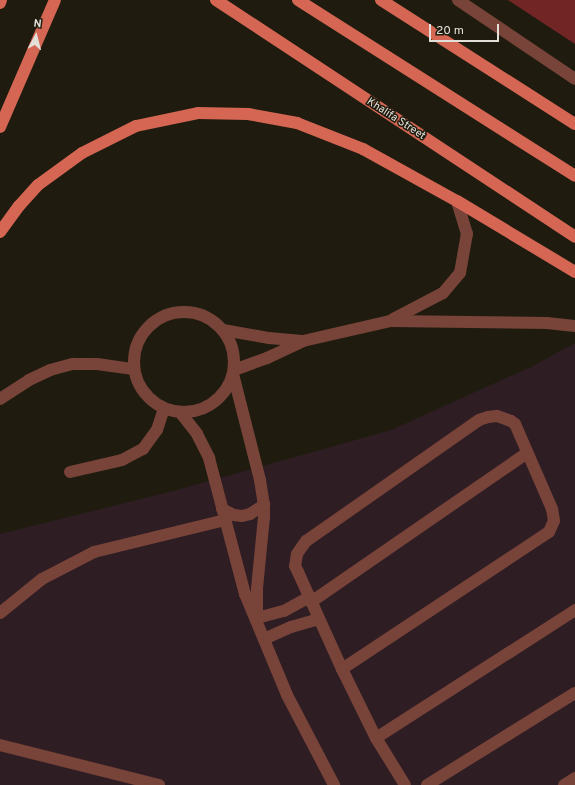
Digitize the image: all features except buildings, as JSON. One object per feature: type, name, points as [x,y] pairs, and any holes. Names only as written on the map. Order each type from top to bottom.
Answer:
[{"type":"main road","points":[[0,127],[55,0]]},
{"type":"main road","name":"Khalifa Street","points":[[216,0],[575,237]]},
{"type":"main road","points":[[298,0],[575,176]]},
{"type":"main road","points":[[381,0],[575,124]]},
{"type":"main road","points":[[394,0],[411,19]]},
{"type":"main road","points":[[0,232],[19,206],[38,186],[82,153],[136,126],[198,113],[248,114],[297,123],[363,149],[458,201],[575,272]]},
{"type":"street","points":[[458,0],[575,79]]},
{"type":"street","points":[[390,321],[443,293],[460,273],[467,234],[458,201]]},
{"type":"street","points":[[257,618],[257,589],[264,505],[260,480],[234,372],[233,349],[223,330],[211,319],[196,313],[180,311],[164,316],[150,325],[140,338],[134,353],[134,369],[139,385],[150,399],[164,408],[180,412],[195,411],[209,406],[221,396],[230,384],[234,372],[304,341],[390,321],[547,323],[575,326]]},
{"type":"street","points":[[223,330],[269,338],[304,341]]},
{"type":"street","points":[[0,399],[28,380],[50,370],[73,364],[97,364],[134,369]]},
{"type":"street","points":[[70,472],[133,456],[147,445],[157,430],[164,408]]},
{"type":"street","points":[[180,412],[190,422],[208,458],[245,594],[257,618],[287,695],[334,785]]},
{"type":"street","points":[[342,669],[549,532],[554,521],[552,509],[515,424],[511,421],[497,416],[480,420],[300,547],[297,554],[296,566],[342,669],[376,738],[405,785]]},
{"type":"street","points":[[257,618],[284,611],[310,600],[528,453]]},
{"type":"street","points":[[0,613],[42,579],[94,552],[223,515],[234,514],[242,516],[250,514],[264,505]]},
{"type":"street","points":[[376,738],[575,610]]},
{"type":"street","points":[[264,639],[291,627],[319,619]]},
{"type":"street","points":[[428,785],[575,693]]},
{"type":"street","points":[[0,745],[159,785]]},
{"type":"street","points":[[564,785],[575,778]]},
{"type":"shaded area","points":[[575,343],[575,785],[0,785],[0,534],[177,490],[391,430],[533,366]]}]
